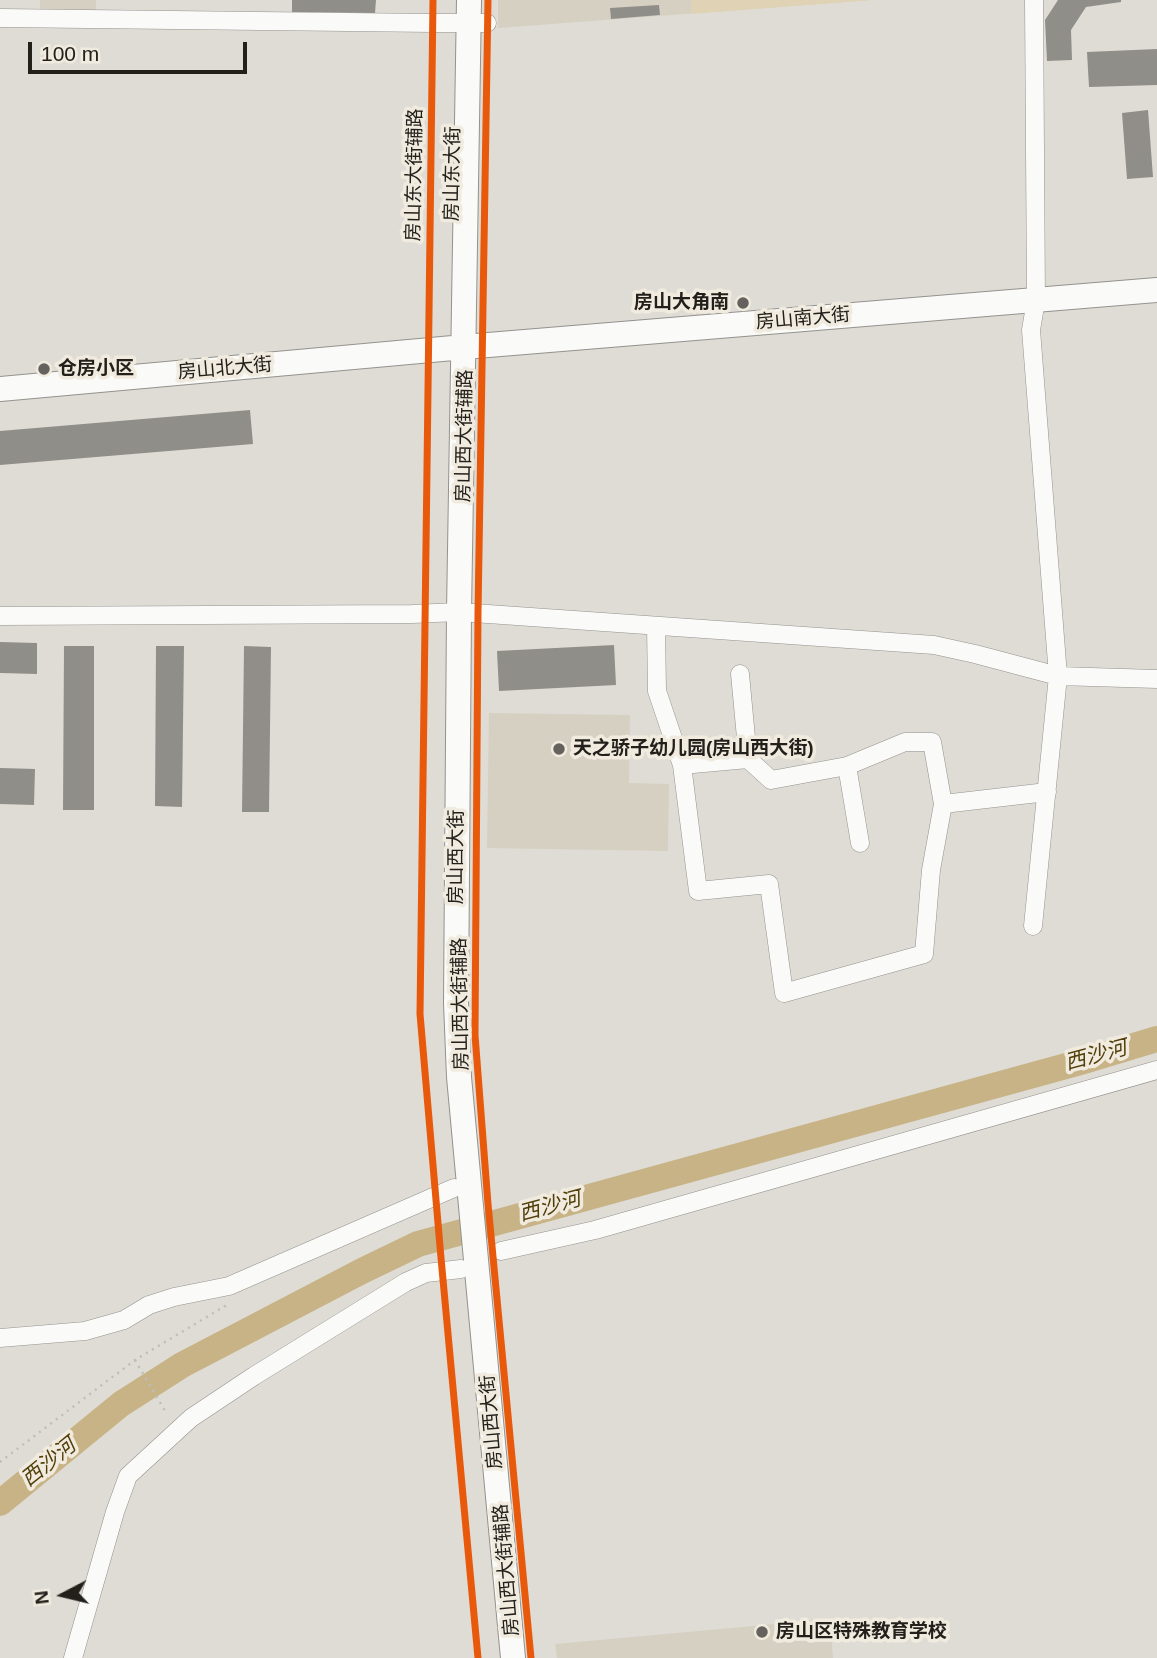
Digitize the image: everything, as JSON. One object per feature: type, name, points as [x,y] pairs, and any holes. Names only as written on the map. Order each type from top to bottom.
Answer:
[{"type":"main road","name":"房山东大街","points":[[457,348],[467,14]]},
{"type":"main road","name":"房山南大街","points":[[457,348],[1157,290]]},
{"type":"main road","name":"房山北大街","points":[[0,389],[457,348]]},
{"type":"main road","name":"房山西大街","points":[[457,348],[453,612],[440,936],[443,1074],[513,1658]]},
{"type":"main road","name":"房山西大街","points":[[466,1259],[498,1658]]},
{"type":"street","points":[[1033,926],[1059,676],[1031,330],[1036,300],[1034,0]]},
{"type":"street","points":[[0,18],[467,14]]},
{"type":"street","points":[[0,616],[453,612],[934,645],[1059,676],[1157,679]]},
{"type":"street","points":[[656,626],[657,691],[682,765],[698,891],[769,884],[784,992],[924,954],[931,870],[943,804],[932,742],[905,742],[847,766],[771,780],[748,759],[740,674]]},
{"type":"street","points":[[682,765],[748,759]]},
{"type":"street","points":[[847,766],[860,843]]},
{"type":"street","points":[[943,804],[1047,792]]},
{"type":"street","points":[[501,1251],[595,1230],[1157,1070]]},
{"type":"street","points":[[0,1338],[85,1331],[124,1320],[149,1305],[229,1286],[460,1200]]},
{"type":"street","points":[[73,1658],[128,1476],[191,1418],[254,1376],[406,1282],[466,1259]]},
{"type":"path","points":[[0,1462],[135,1360],[238,1298]]},
{"type":"path","points":[[135,1360],[165,1411]]},
{"type":"shaded area","points":[[40,0],[96,0],[96,12],[40,11]]},
{"type":"shaded area","points":[[498,0],[872,0],[498,28]]},
{"type":"shaded area","points":[[691,0],[872,0],[691,14]]},
{"type":"shaded area","name":"天之骄子幼儿园(房山西大街)","points":[[489,713],[630,715],[629,783],[669,784],[668,851],[487,848]]},
{"type":"shaded area","name":"房山区特殊教育学校","points":[[830,1619],[833,1658],[557,1658],[555,1644]]},
{"type":"building","points":[[292,0],[376,0],[375,13],[292,12]]},
{"type":"building","points":[[1058,0],[1121,2],[1086,7],[1071,30],[1072,60],[1047,61],[1045,20]]},
{"type":"building","points":[[659,5],[660,15],[611,19],[610,8]]},
{"type":"building","points":[[1157,49],[1157,85],[1089,87],[1087,52]]},
{"type":"building","points":[[1148,110],[1153,177],[1127,179],[1122,113]]},
{"type":"building","points":[[250,410],[253,444],[0,465],[0,431]]},
{"type":"building","points":[[0,642],[37,643],[37,674],[0,673]]},
{"type":"building","points":[[614,645],[616,685],[499,691],[497,651]]},
{"type":"building","points":[[64,646],[94,646],[94,810],[63,810]]},
{"type":"building","points":[[156,646],[184,646],[182,807],[155,806]]},
{"type":"building","points":[[244,646],[271,647],[269,812],[242,812]]},
{"type":"building","points":[[0,768],[35,769],[34,805],[0,804]]},
{"type":"waterway","name":"西沙河","points":[[0,1503],[121,1404],[182,1365],[418,1244],[1157,1039]]},
{"type":"cycle path","name":"房山东大街辅路","points":[[433,0],[420,1014],[478,1658]]},
{"type":"cycle path","name":"房山西大街辅路","points":[[488,0],[478,613],[475,1035],[488,1204],[531,1658]]},
{"type":"place","name":"房山大角南","points":[[743,303]]},
{"type":"place","name":"仓房小区","points":[[44,369]]},
{"type":"place","name":"天之骄子幼儿园(房山西大街)","points":[[559,749]]},
{"type":"place","name":"房山区特殊教育学校","points":[[762,1632]]}]
